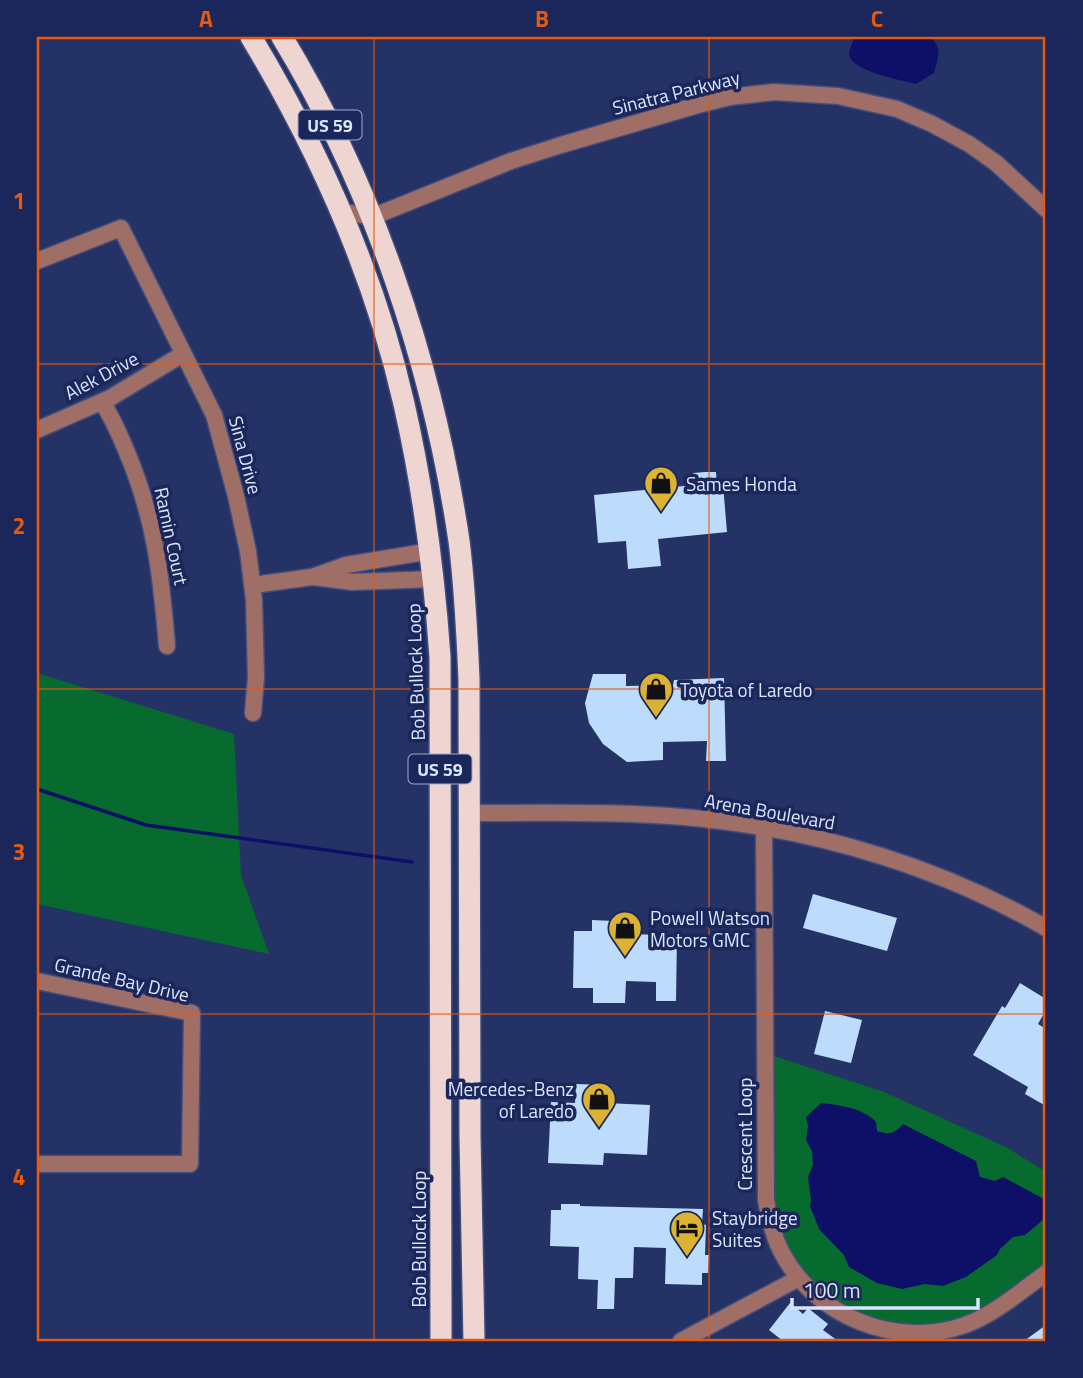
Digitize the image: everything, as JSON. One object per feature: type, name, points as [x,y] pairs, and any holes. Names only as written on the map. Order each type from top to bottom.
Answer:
[{"type":"highway","name":"Bob Bullock Loop","points":[[251,37],[316,156],[380,317],[404,403],[424,503],[435,579],[440,657],[441,1341]]},
{"type":"highway","name":"US 59","points":[[282,37],[341,145],[372,217],[406,316],[431,401],[459,542],[466,605],[469,679],[470,1136],[474,1341]]},
{"type":"street","name":"Sinatra Parkway","points":[[372,217],[511,161],[548,149],[698,104],[774,92],[838,96],[897,109],[932,124],[969,144],[996,163],[1046,209]]},
{"type":"street","points":[[340,211],[372,217]]},
{"type":"street","name":"Sina Drive","points":[[37,261],[121,229],[214,415],[236,496],[253,585],[256,677],[253,713]]},
{"type":"street","name":"Alek Drive","points":[[37,430],[102,402],[183,354]]},
{"type":"street","name":"Ramin Court","points":[[102,402],[112,417],[150,514],[161,574],[167,646]]},
{"type":"street","points":[[253,585],[312,577],[346,565],[430,551]]},
{"type":"street","points":[[312,577],[353,582],[435,579]]},
{"type":"street","name":"Arena Boulevard","points":[[469,813],[647,815],[764,827],[857,849],[915,867],[977,893],[1046,928]]},
{"type":"street","name":"Crescent Loop","points":[[764,827],[766,1200],[770,1226],[782,1252],[799,1278],[865,1333],[921,1333],[966,1324],[996,1310],[1046,1273]]},
{"type":"street","name":"Grande Bay Drive","points":[[37,981],[192,1013],[190,1164],[37,1164]]},
{"type":"street","points":[[681,1341],[799,1278]]},
{"type":"green space","points":[[37,673],[234,734],[241,875],[269,954],[37,904]]},
{"type":"green space","points":[[771,1055],[884,1092],[1006,1147],[1046,1172],[1046,1265],[992,1306],[964,1319],[923,1330],[849,1314],[797,1269],[774,1225]]},
{"type":"shaded area","points":[[855,37],[930,37],[938,49],[934,73],[916,84],[867,70],[852,60],[849,54]]},
{"type":"shaded area","points":[[821,1103],[865,1113],[876,1122],[877,1131],[891,1133],[903,1124],[976,1161],[980,1177],[995,1181],[1003,1177],[1044,1199],[1044,1219],[1025,1235],[1013,1237],[997,1255],[966,1277],[943,1286],[925,1284],[902,1289],[877,1283],[849,1267],[844,1255],[819,1229],[810,1206],[808,1177],[813,1165],[812,1151],[806,1140],[806,1117]]},
{"type":"building","name":"Sames Honda","points":[[716,472],[717,485],[723,485],[727,532],[658,539],[661,566],[628,569],[626,541],[598,543],[594,495],[694,485],[693,473]]},
{"type":"building","name":"Toyota of Laredo","points":[[593,674],[626,674],[626,686],[673,685],[674,680],[724,678],[726,761],[706,761],[707,741],[663,742],[663,760],[627,762],[603,744],[589,723],[585,703]]},
{"type":"building","points":[[813,894],[897,918],[887,951],[803,928]]},
{"type":"building","name":"Powell Watson Motors GMC","points":[[592,920],[614,921],[614,934],[677,935],[676,1001],[656,1001],[656,982],[626,981],[625,1003],[593,1003],[593,988],[573,988],[574,931],[592,931]]},
{"type":"building","points":[[1020,983],[1046,999],[1046,1010],[1038,1024],[1046,1029],[1046,1106],[1025,1094],[1028,1087],[973,1055],[1002,1006],[1005,1008]]},
{"type":"building","points":[[825,1011],[862,1020],[851,1063],[814,1054]]},
{"type":"building","name":"Mercedes-Benz of Laredo","points":[[576,1084],[606,1085],[605,1103],[650,1105],[647,1155],[604,1153],[603,1165],[548,1163],[551,1102],[575,1103]]},
{"type":"building","name":"Staybridge Suites","points":[[561,1204],[703,1209],[702,1224],[706,1225],[705,1255],[709,1255],[708,1273],[702,1273],[702,1285],[665,1284],[666,1248],[634,1247],[633,1278],[615,1278],[614,1309],[597,1309],[598,1280],[578,1279],[579,1247],[550,1246],[551,1210],[561,1210]]},
{"type":"building","points":[[790,1303],[803,1314],[808,1308],[828,1324],[823,1330],[838,1341],[783,1341],[769,1330]]},
{"type":"building","points":[[1046,1325],[1046,1341],[1024,1341]]},
{"type":"waterway","points":[[37,789],[146,825],[412,862]]},
{"type":"place","name":"Sames Honda","points":[[661,513]]},
{"type":"place","name":"Toyota of Laredo","points":[[656,719]]},
{"type":"place","name":"Powell Watson Motors GMC","points":[[625,958]]},
{"type":"place","name":"Mercedes-Benz of Laredo","points":[[599,1129]]},
{"type":"place","name":"Staybridge Suites","points":[[687,1258]]}]
